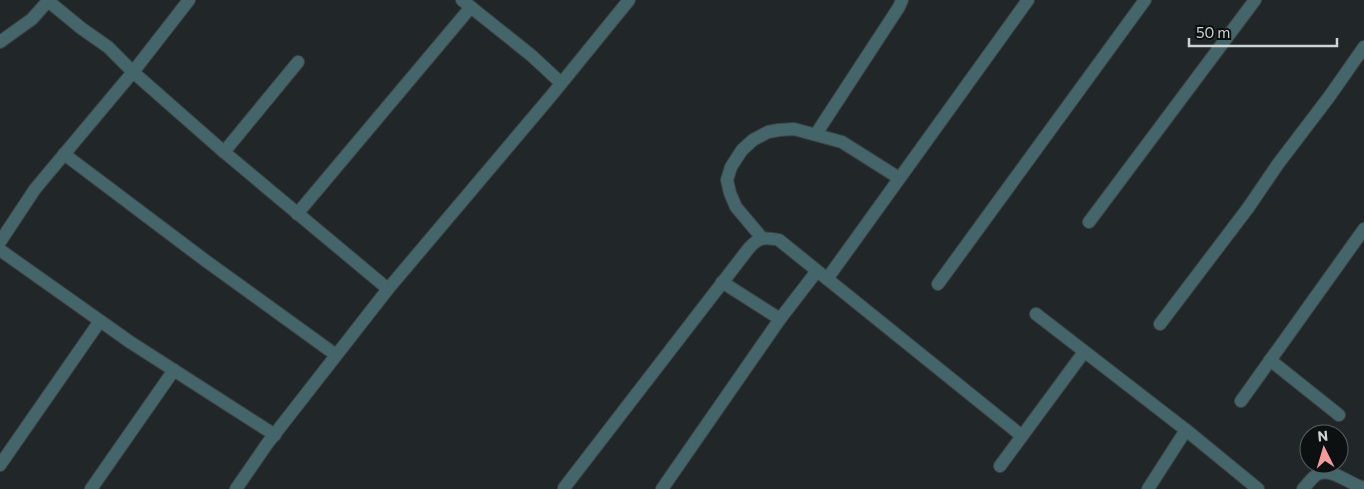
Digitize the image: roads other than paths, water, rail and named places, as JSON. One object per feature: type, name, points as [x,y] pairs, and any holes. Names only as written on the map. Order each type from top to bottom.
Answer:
[{"type":"street","points":[[0,42],[32,19],[48,0],[81,28],[108,47],[133,72],[224,152],[388,288]]},
{"type":"street","points":[[0,242],[35,189],[133,72],[189,0]]},
{"type":"street","points":[[236,489],[274,435],[388,288],[629,0]]},
{"type":"street","points":[[816,134],[902,0]]},
{"type":"street","points":[[662,489],[780,319],[822,275],[899,178],[1028,0]]},
{"type":"street","points":[[938,284],[1146,0]]},
{"type":"street","points":[[1089,222],[1255,0]]},
{"type":"street","points":[[297,214],[467,4],[532,56],[561,83]]},
{"type":"street","points":[[1160,324],[1248,208],[1364,47]]},
{"type":"street","points":[[224,152],[298,62]]},
{"type":"street","points":[[762,238],[736,207],[730,194],[727,180],[731,167],[742,150],[753,140],[768,132],[794,129],[842,142],[899,178]]},
{"type":"street","points":[[64,154],[206,261],[336,355]]},
{"type":"street","points":[[1242,401],[1364,229]]},
{"type":"street","points":[[564,488],[748,248],[755,240],[762,238],[779,240],[1022,436]]},
{"type":"street","points":[[0,250],[174,370],[274,435]]},
{"type":"street","points":[[722,282],[780,319]]},
{"type":"street","points":[[1036,314],[1186,430],[1258,489]]},
{"type":"street","points":[[0,465],[100,320]]},
{"type":"street","points":[[1000,466],[1084,352]]},
{"type":"street","points":[[1270,360],[1340,415]]},
{"type":"street","points":[[92,489],[174,370]]},
{"type":"street","points":[[1148,489],[1186,430]]},
{"type":"street","points":[[1304,489],[1316,475],[1327,472],[1364,488]]}]
